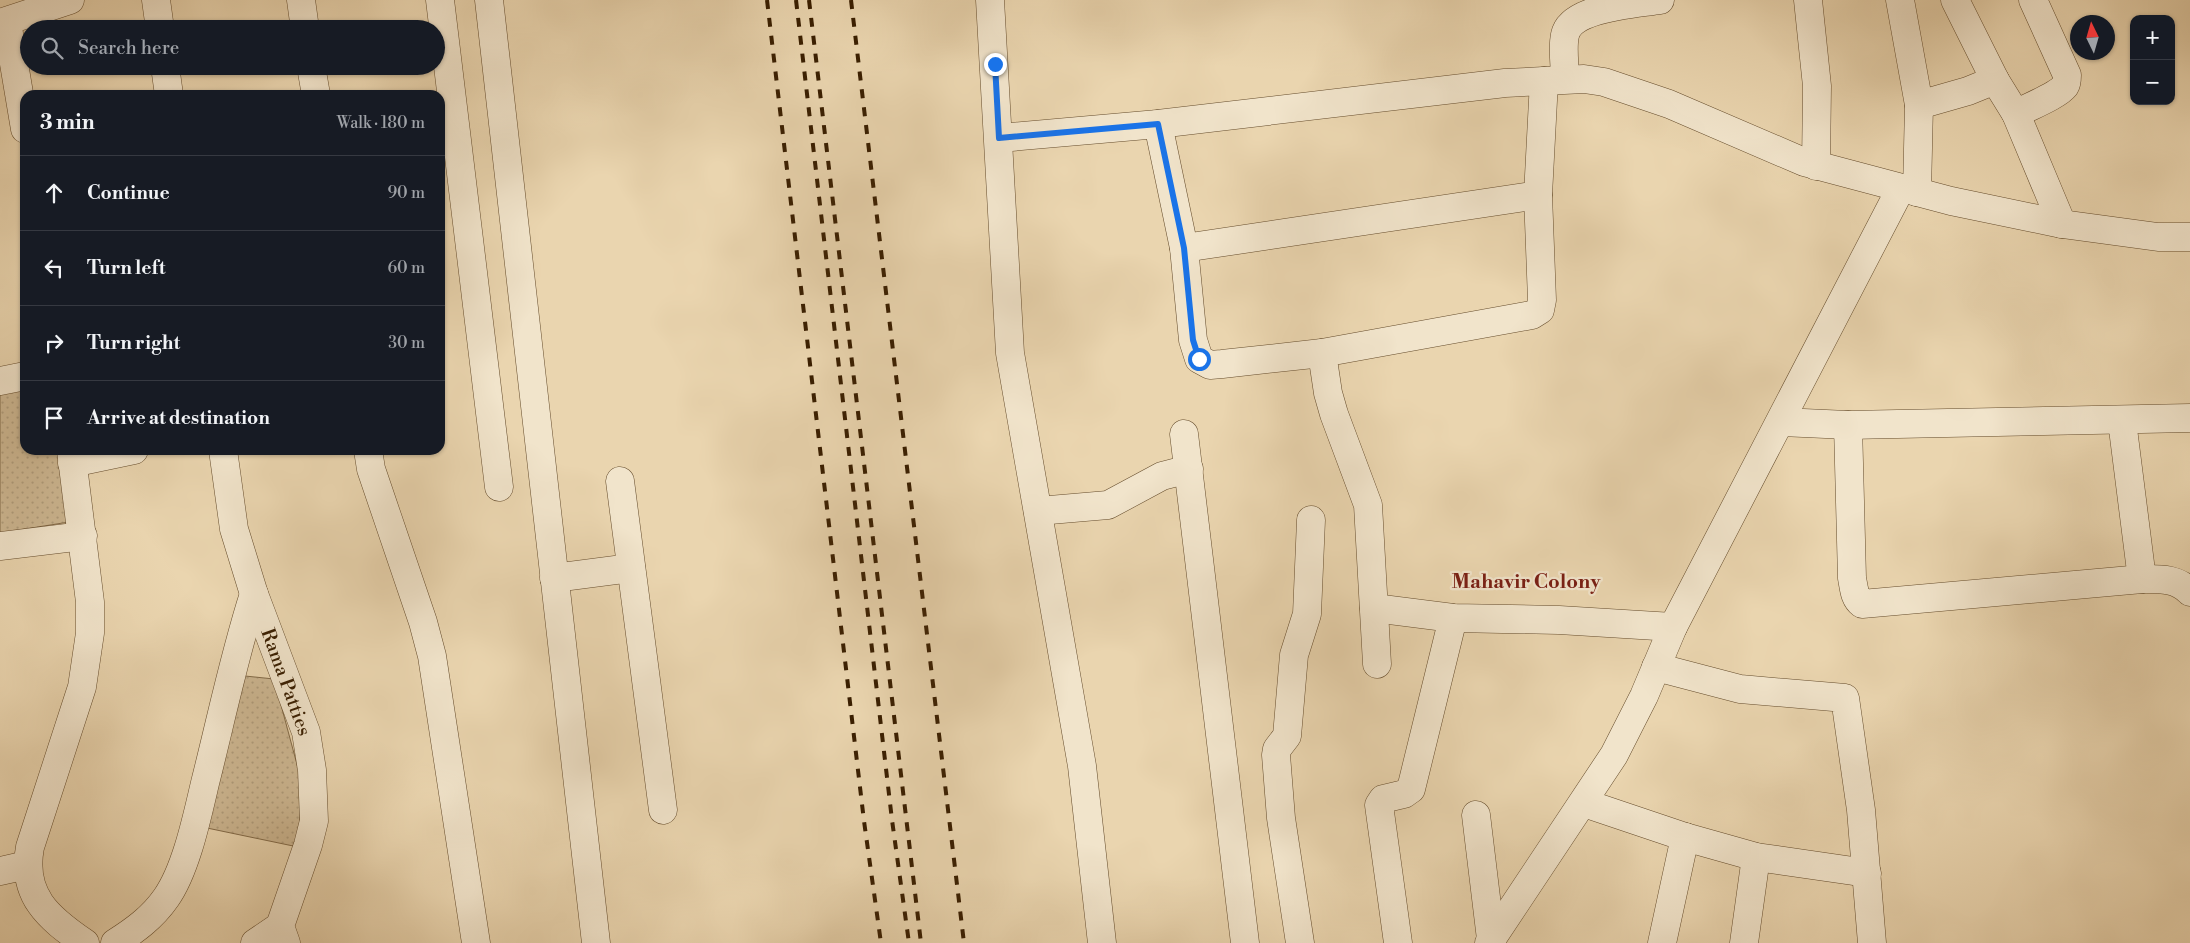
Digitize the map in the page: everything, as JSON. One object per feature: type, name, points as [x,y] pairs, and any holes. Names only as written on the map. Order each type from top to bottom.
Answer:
[{"type":"street","points":[[20,104],[4,23],[70,0]]},
{"type":"street","points":[[156,0],[159,20]]},
{"type":"street","points":[[301,0],[304,20]]},
{"type":"street","points":[[440,0],[442,20]]},
{"type":"street","points":[[489,0],[596,943]]},
{"type":"street","points":[[990,0],[1010,353],[1082,766],[1102,943]]},
{"type":"street","points":[[1158,124],[1184,248],[1193,340],[1199,359],[1210,365],[1322,353],[1537,313],[1540,310],[1542,300],[1538,195],[1554,80],[1565,35],[1570,24],[1592,12],[1660,0]]},
{"type":"street","points":[[1808,0],[1816,86],[1816,166]]},
{"type":"street","points":[[1490,941],[1584,803],[1614,755],[1674,627],[1781,422],[1909,190],[1918,105],[1900,0]]},
{"type":"street","points":[[1955,0],[1995,80],[2016,114],[2062,224]]},
{"type":"street","points":[[2016,114],[2064,88],[2067,82],[2066,75],[2033,0]]},
{"type":"street","points":[[445,41],[499,487]]},
{"type":"street","points":[[167,75],[169,90]]},
{"type":"street","points":[[313,75],[315,90]]},
{"type":"street","points":[[999,138],[1158,124],[1505,83],[1554,80],[1604,82],[1669,104],[1816,166],[1909,190],[2062,224],[2158,236],[2190,237]]},
{"type":"street","points":[[1918,105],[1968,91],[1995,80]]},
{"type":"street","points":[[1184,248],[1538,195]]},
{"type":"street","points":[[1322,353],[1328,393],[1334,414],[1368,505],[1377,664]]},
{"type":"street","points":[[0,380],[20,377]]},
{"type":"street","points":[[1781,422],[1848,426],[2190,418]]},
{"type":"street","points":[[2122,421],[2142,579]]},
{"type":"street","points":[[1848,426],[1852,578],[1858,601],[1862,604],[2142,579],[2174,581],[2184,586],[2190,592]]},
{"type":"street","points":[[1184,434],[1245,943]]},
{"type":"street","points":[[85,943],[41,908],[30,886],[26,864],[82,687],[87,659],[90,602],[83,536],[71,457],[89,455]]},
{"type":"street","name":"Rama Patties","points":[[224,455],[234,529],[254,594],[306,732],[312,770],[314,820],[283,935]]},
{"type":"street","points":[[369,455],[374,477],[423,622],[432,656],[476,943]]},
{"type":"street","points":[[1038,511],[1108,505],[1162,476],[1188,468]]},
{"type":"street","points":[[620,481],[663,810]]},
{"type":"street","points":[[1300,943],[1281,818],[1276,755],[1277,749],[1287,736],[1294,655],[1307,614],[1311,520]]},
{"type":"street","points":[[0,546],[83,536]]},
{"type":"street","points":[[554,578],[632,568]]},
{"type":"street","points":[[115,943],[153,916],[168,896],[179,873],[197,818],[240,636],[254,594]]},
{"type":"street","points":[[1374,608],[1453,618],[1559,620],[1674,627]]},
{"type":"street","points":[[1398,943],[1379,804],[1383,798],[1404,794],[1411,788],[1453,618]]},
{"type":"street","points":[[1656,667],[1740,689],[1845,698],[1861,810],[1872,943]]},
{"type":"street","points":[[1584,803],[1685,837],[1756,857],[1866,873]]},
{"type":"street","points":[[1476,815],[1490,941]]},
{"type":"street","points":[[1662,943],[1685,837]]},
{"type":"street","points":[[1744,943],[1756,857]]},
{"type":"street","points":[[0,871],[26,864]]},
{"type":"street","points":[[255,943],[283,935]]},
{"type":"shaded area","points":[[20,389],[20,455],[60,455],[69,522],[0,533],[0,392]]},
{"type":"shaded area","points":[[245,676],[274,679],[302,783],[298,847],[207,828]]},
{"type":"railway","points":[[767,0],[864,821],[881,943]]},
{"type":"railway","points":[[796,0],[892,820],[909,943]]},
{"type":"railway","points":[[809,0],[921,943]]},
{"type":"railway","points":[[851,0],[964,943]]},
{"type":"district","name":"Mahavir Colony","points":[[1526,582]]},
{"type":"route","points":[[995,64],[999,138],[1158,124],[1184,248],[1193,340],[1199,359]]}]
